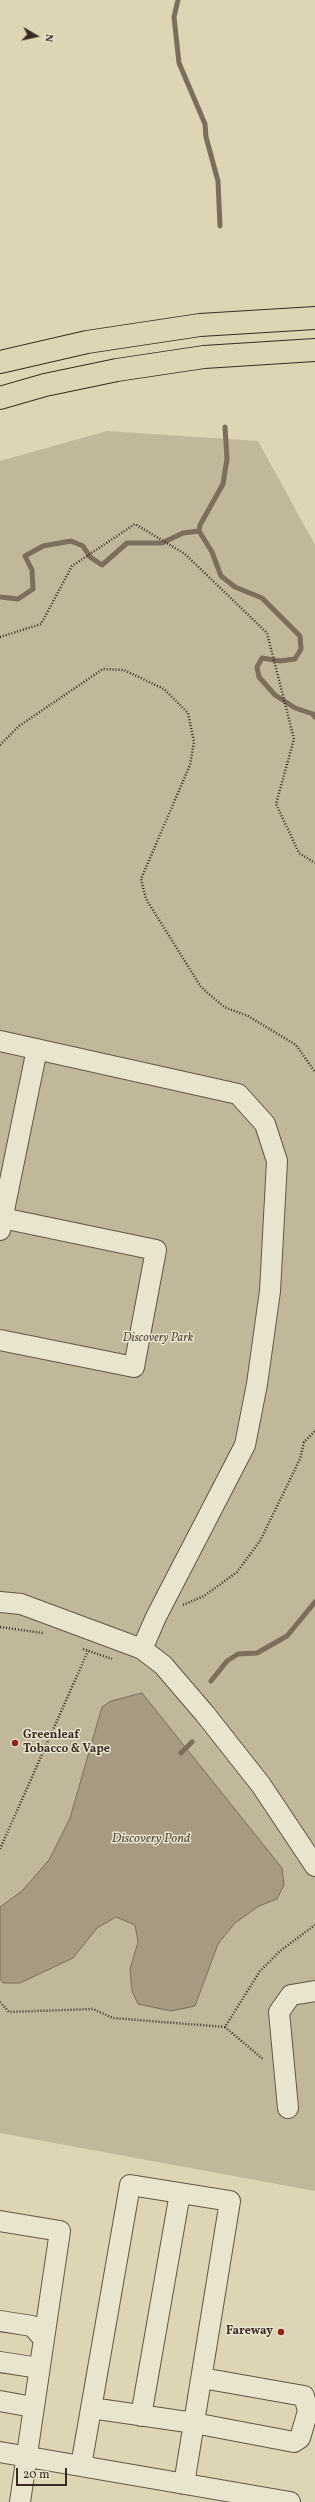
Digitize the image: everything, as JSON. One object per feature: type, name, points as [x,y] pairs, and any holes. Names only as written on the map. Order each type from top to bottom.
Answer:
[{"type":"highway","points":[[0,362],[87,342],[200,325],[315,318]]},
{"type":"highway","points":[[0,398],[45,385],[117,370],[204,357],[315,350]]},
{"type":"street","points":[[0,1041],[238,1094],[265,1124],[276,1161],[270,1291],[257,1384],[245,1446],[156,1617],[142,1649]]},
{"type":"street","points":[[0,1340],[134,1366],[156,1250],[1,1224],[37,1049]]},
{"type":"street","points":[[0,1602],[21,1604],[142,1649],[163,1665],[206,1714],[261,1785],[315,1866]]},
{"type":"street","points":[[288,2108],[279,2012],[291,1995],[315,1991]]},
{"type":"street","points":[[81,2466],[130,2186],[230,2201],[184,2484]]},
{"type":"street","points":[[141,2416],[180,2193]]},
{"type":"street","points":[[0,2221],[60,2231],[38,2333],[39,2368],[20,2502]]},
{"type":"street","points":[[0,2321],[38,2333]]},
{"type":"street","points":[[0,2362],[39,2368]]},
{"type":"street","points":[[91,2408],[194,2423],[294,2442],[300,2438],[308,2411],[304,2396],[202,2378]]},
{"type":"street","points":[[0,2401],[34,2407]]},
{"type":"street","points":[[0,2452],[184,2484],[243,2498],[290,2502]]},
{"type":"path","points":[[0,637],[41,624],[72,566],[135,524],[184,554],[267,633],[294,739],[276,804],[299,853],[315,863]]},
{"type":"path","points":[[0,745],[19,726],[103,669],[124,670],[164,689],[188,713],[194,742],[190,765],[141,879],[146,899],[201,987],[224,1007],[248,1016],[296,1045],[315,1072]]},
{"type":"path","points":[[0,1627],[45,1634]]},
{"type":"path","points":[[82,1648],[116,1661]]},
{"type":"path","points":[[0,1849],[88,1651]]},
{"type":"path","points":[[225,2027],[260,1971],[280,1951],[315,1925]]},
{"type":"path","points":[[0,2002],[9,2012],[93,2009],[113,2018],[225,2027],[285,2079]]},
{"type":"green space","name":"Discovery Park","points":[[107,431],[258,441],[315,545],[315,2191],[0,2133],[0,461]]},
{"type":"water","name":"Discovery Pond","points":[[142,1693],[282,1868],[284,1885],[277,1899],[259,1906],[235,1923],[218,1944],[195,2006],[171,2011],[138,2004],[132,1991],[130,1969],[138,1942],[135,1925],[116,1917],[97,1928],[73,1958],[20,1983],[3,1983],[0,1979],[0,1907],[22,1891],[49,1860],[70,1818],[102,1707],[111,1701]]},
{"type":"waterway","points":[[178,0],[174,17],[179,63],[205,124],[206,137],[218,181],[220,226]]},
{"type":"waterway","points":[[225,427],[227,459],[223,484],[200,525],[199,531],[212,552],[221,576],[235,587],[262,598],[300,636],[301,649],[295,659],[280,661],[262,658],[257,667],[259,677],[275,695],[295,708],[313,714],[315,717]]},
{"type":"waterway","points":[[0,597],[18,599],[33,589],[32,570],[25,556],[43,546],[71,541],[83,546],[90,557],[102,565],[127,543],[162,543],[183,533],[199,531]]},
{"type":"waterway","points":[[211,1681],[227,1661],[238,1654],[257,1653],[287,1636],[315,1602]]},
{"type":"waterway","points":[[181,1753],[192,1742]]},
{"type":"place","name":"Greenleaf Tobacco & Vape","points":[[15,1743]]},
{"type":"place","name":"Fareway","points":[[281,2332]]}]
